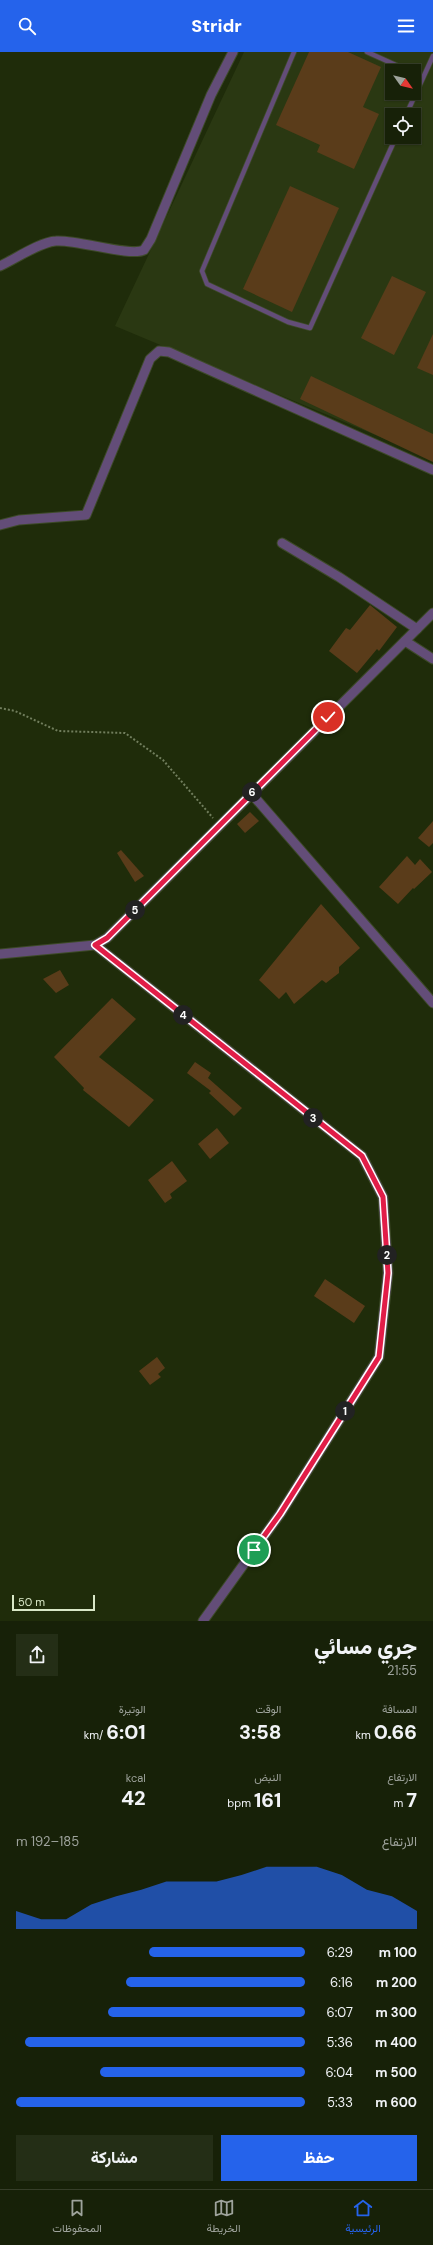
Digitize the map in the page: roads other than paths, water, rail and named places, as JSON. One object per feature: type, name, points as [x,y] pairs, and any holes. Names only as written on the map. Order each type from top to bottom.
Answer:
[{"type":"street","points":[[0,266],[55,241],[71,241],[130,252],[144,250],[151,239],[211,95],[233,52]]},
{"type":"street","points":[[0,525],[19,520],[86,514],[150,358],[159,351],[169,352],[433,470]]},
{"type":"street","points":[[282,544],[339,577],[417,629]]},
{"type":"street","points":[[0,954],[95,945],[107,938],[433,613]]},
{"type":"street","points":[[405,641],[433,659]]},
{"type":"street","points":[[251,793],[433,1003]]},
{"type":"street","points":[[95,945],[362,1156],[383,1197],[388,1273],[379,1357],[280,1514],[203,1621]]},
{"type":"lane","points":[[294,52],[202,271],[207,284],[288,322],[310,328],[393,144]]},
{"type":"lane","points":[[367,52],[394,64]]},
{"type":"lane","points":[[409,108],[433,56]]}]
